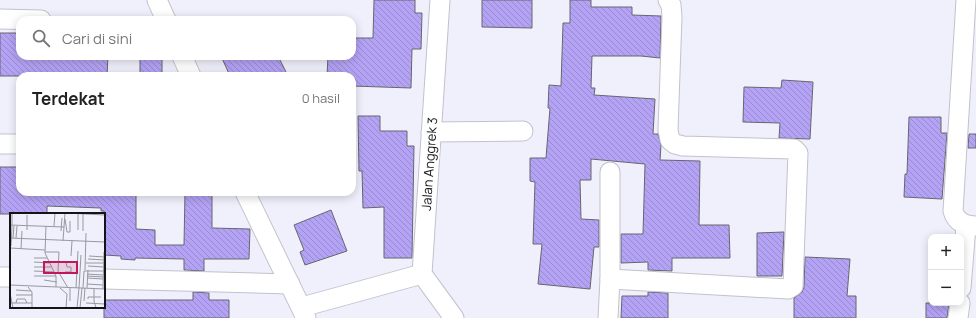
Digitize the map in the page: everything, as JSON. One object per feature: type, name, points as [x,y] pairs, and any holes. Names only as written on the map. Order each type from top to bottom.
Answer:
[{"type":"street","points":[[157,0],[164,16]]},
{"type":"street","name":"Jalan Anggrek 3","points":[[422,274],[440,0]]},
{"type":"street","points":[[610,279],[788,288],[793,286],[798,153],[794,149],[683,146],[675,144],[670,140],[668,130],[672,18],[671,5],[668,0]]},
{"type":"street","points":[[964,270],[971,226],[954,216],[952,203],[966,0]]},
{"type":"street","points":[[0,19],[16,19]]},
{"type":"street","points":[[184,60],[189,72]]},
{"type":"street","points":[[431,132],[523,131]]},
{"type":"street","points":[[0,144],[16,144]]},
{"type":"street","points":[[608,318],[610,279],[610,172]]},
{"type":"street","points":[[247,196],[304,313],[422,274],[454,318]]},
{"type":"street","points":[[105,280],[290,284]]},
{"type":"street","points":[[958,318],[960,306]]},
{"type":"building","points":[[374,0],[415,0],[415,13],[422,13],[421,49],[412,49],[411,88],[356,86],[356,72],[327,72],[328,60],[356,60],[356,38],[373,38]]},
{"type":"building","points":[[482,0],[532,0],[532,28],[482,27]]},
{"type":"building","points":[[570,0],[591,0],[591,7],[632,7],[632,15],[661,16],[660,58],[641,56],[592,56],[591,88],[595,88],[594,95],[655,99],[653,134],[658,134],[661,145],[660,160],[700,161],[699,225],[729,225],[730,258],[672,258],[672,271],[648,270],[648,262],[621,263],[621,234],[643,234],[645,164],[591,159],[591,180],[580,180],[581,219],[599,220],[599,247],[594,247],[590,289],[538,284],[542,244],[533,244],[535,182],[530,181],[530,158],[546,158],[550,108],[548,108],[549,85],[561,86],[563,23],[570,23]]},
{"type":"building","points":[[0,33],[16,33],[16,60],[108,60],[107,72],[16,72],[16,76],[0,76]]},
{"type":"building","points":[[140,60],[162,60],[162,72],[140,72]]},
{"type":"building","points":[[223,60],[280,60],[286,72],[228,72]]},
{"type":"building","points":[[782,80],[813,82],[810,139],[779,138],[780,123],[743,122],[744,87],[781,88]]},
{"type":"building","points":[[358,116],[380,116],[380,131],[407,131],[407,146],[414,146],[412,258],[384,258],[384,207],[363,208],[362,171],[359,171]]},
{"type":"building","points":[[909,117],[941,117],[941,133],[947,133],[942,199],[904,197],[905,174],[907,174]]},
{"type":"building","points":[[969,134],[976,134],[976,148],[968,148]]},
{"type":"building","points":[[0,167],[16,167],[16,196],[136,196],[136,229],[155,230],[155,245],[184,245],[185,196],[212,196],[212,228],[250,229],[249,259],[204,259],[204,271],[184,270],[184,259],[135,258],[135,260],[121,259],[121,256],[105,255],[105,213],[104,211],[101,211],[101,208],[47,206],[47,213],[0,214]]},
{"type":"building","points":[[331,210],[347,251],[305,265],[300,252],[304,250],[294,225]]},
{"type":"building","points":[[784,232],[782,276],[757,276],[757,233]]},
{"type":"building","points":[[805,257],[850,259],[847,296],[856,296],[856,318],[794,318],[794,298],[802,292],[804,287]]},
{"type":"building","points":[[193,292],[209,293],[209,300],[229,300],[229,318],[104,318],[105,300],[193,300]]},
{"type":"building","points":[[648,292],[668,293],[668,318],[621,318],[622,296],[648,296]]},
{"type":"building","points":[[926,303],[928,303],[928,306],[949,306],[947,318],[926,318]]}]
